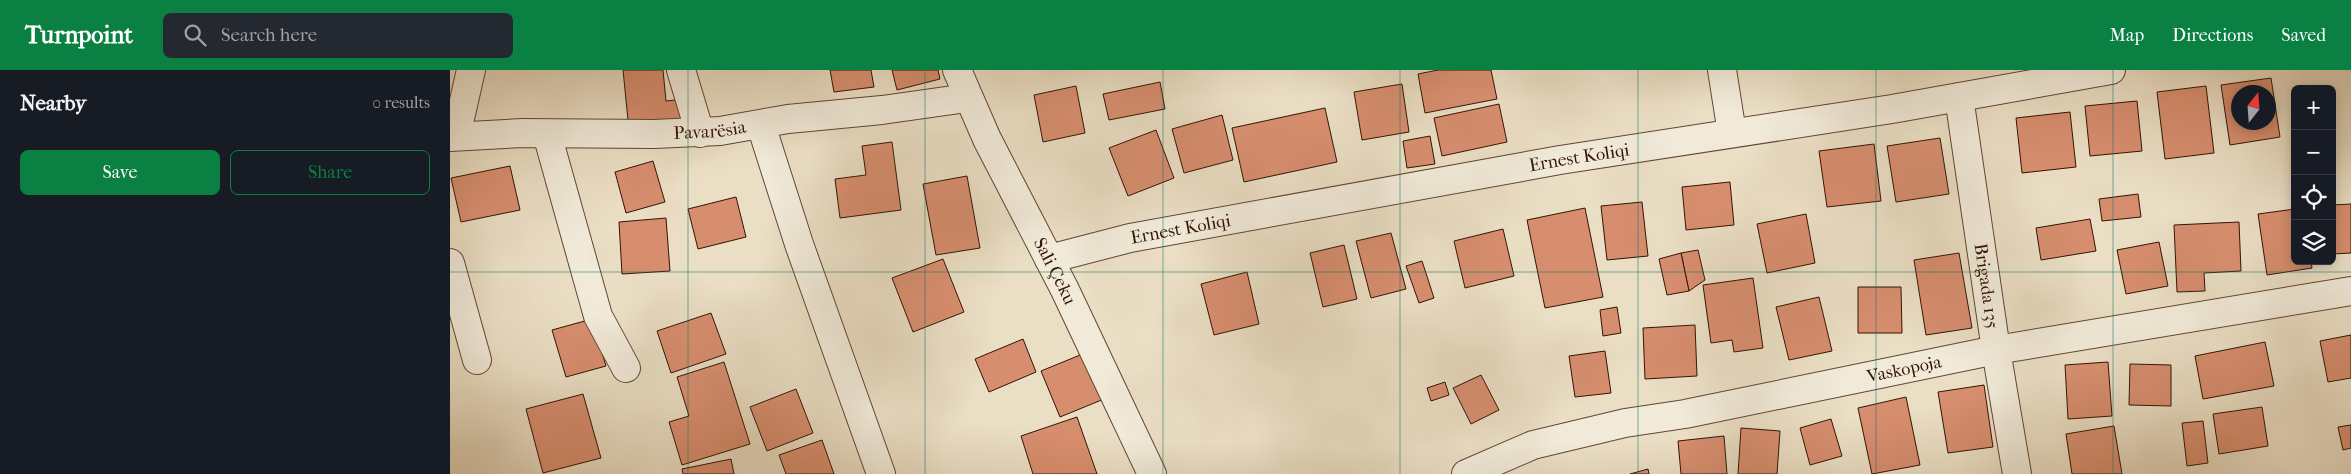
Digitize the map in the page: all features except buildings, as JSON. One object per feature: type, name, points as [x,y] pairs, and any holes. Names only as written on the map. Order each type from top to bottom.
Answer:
[{"type":"street","points":[[453,137],[471,70]]},
{"type":"street","points":[[681,70],[700,133]]},
{"type":"street","name":"Sali Çeku","points":[[957,70],[968,98],[1049,258],[1152,474]]},
{"type":"street","points":[[1722,70],[1732,133]]},
{"type":"street","name":"Ernest Koliqi","points":[[1049,258],[1130,238],[1560,160],[1959,98],[2111,70]]},
{"type":"street","name":"Pavarësia","points":[[453,137],[700,133],[761,125],[788,119],[882,110],[968,98]]},
{"type":"street","name":"Brigada 135","points":[[1959,98],[1996,350],[2017,474]]},
{"type":"street","points":[[761,125],[800,244],[881,474]]},
{"type":"street","points":[[547,134],[598,316],[626,368]]},
{"type":"street","points":[[450,263],[477,360]]},
{"type":"street","name":"Vaskopoja","points":[[1466,474],[1533,445],[1616,425],[1685,414],[1996,350],[2351,291]]}]
